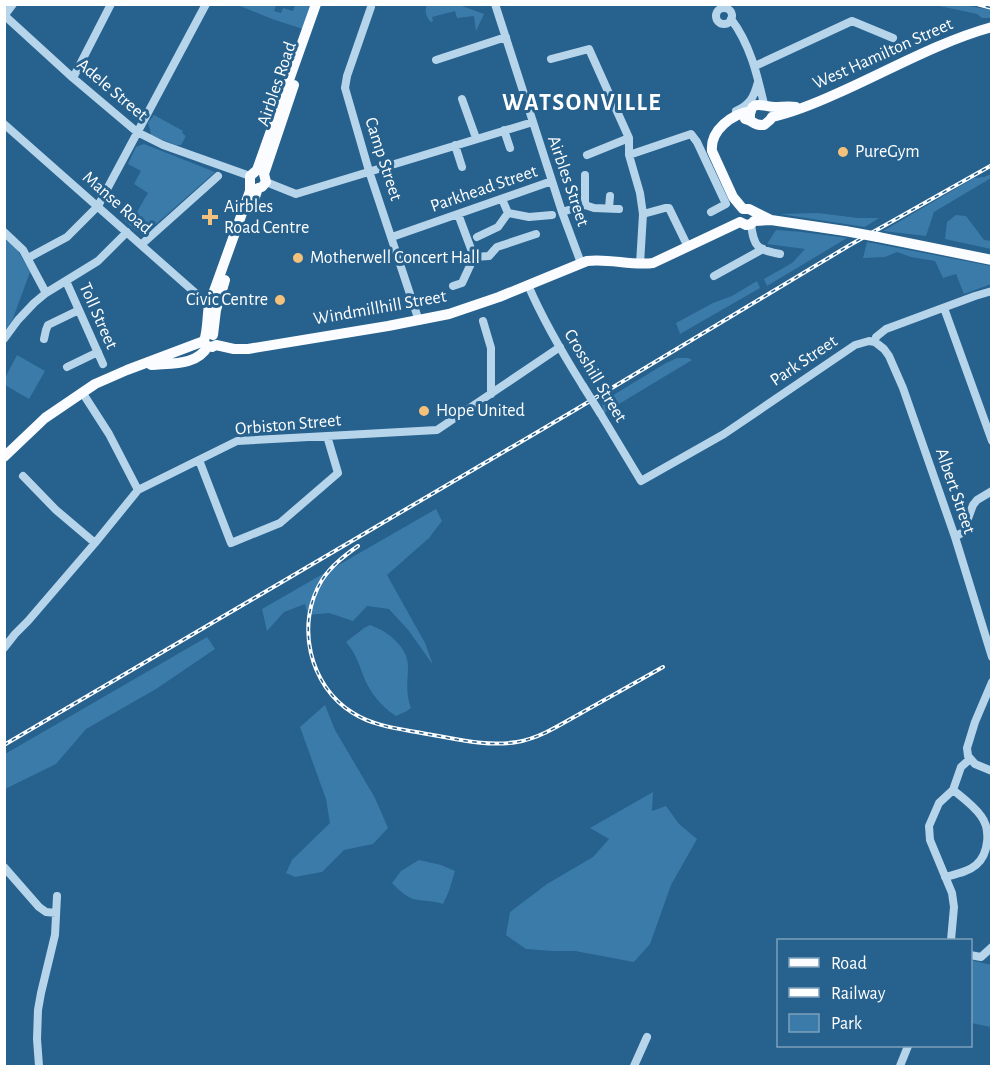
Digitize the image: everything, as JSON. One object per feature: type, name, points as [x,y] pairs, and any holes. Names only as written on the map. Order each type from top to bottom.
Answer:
[{"type":"main road","name":"Airbles Road","points":[[211,340],[221,291],[316,4]]},
{"type":"main road","name":"Airbles Road","points":[[211,340],[207,322],[209,305],[250,191],[257,180],[324,4]]},
{"type":"main road","name":"West Hamilton Street","points":[[768,109],[805,107],[974,32],[992,27]]},
{"type":"main road","name":"West Hamilton Street","points":[[974,32],[992,34]]},
{"type":"main road","points":[[754,106],[768,109],[770,120],[764,125],[755,124],[750,116],[754,106]]},
{"type":"main road","points":[[748,217],[733,197],[711,145],[719,129],[731,120],[750,116]]},
{"type":"main road","points":[[640,264],[653,263],[748,217],[845,231],[992,260]]},
{"type":"main road","name":"Windmillhill Street","points":[[211,340],[234,349],[248,349],[418,321],[449,314],[581,263],[598,260],[640,264]]},
{"type":"main road","points":[[6,453],[45,418],[82,392],[109,377],[141,365],[193,360],[204,354],[211,340]]},
{"type":"street","points":[[5,15],[13,4]]},
{"type":"street","points":[[73,78],[111,4]]},
{"type":"street","points":[[28,258],[67,237],[98,206],[206,4]]},
{"type":"street","name":"Airbles Street","points":[[495,4],[562,212],[581,263]]},
{"type":"street","points":[[731,19],[725,24],[720,23],[716,19],[717,11],[724,6],[730,11],[731,19],[755,66],[768,109]]},
{"type":"street","name":"Camp Street","points":[[371,7],[345,88],[369,171],[418,321]]},
{"type":"street","name":"Adele Street","points":[[5,15],[136,132],[163,145],[296,194],[533,122]]},
{"type":"street","points":[[755,66],[852,21],[893,38]]},
{"type":"street","points":[[436,60],[506,37]]},
{"type":"street","points":[[551,59],[589,49],[629,138],[629,155],[643,214],[640,264]]},
{"type":"street","points":[[731,120],[735,112],[752,101],[759,81]]},
{"type":"street","points":[[462,99],[476,138]]},
{"type":"street","name":"Manse Road","points":[[4,124],[209,305]]},
{"type":"street","points":[[504,130],[510,148]]},
{"type":"street","points":[[629,155],[691,134],[698,142],[726,204],[711,212]]},
{"type":"street","points":[[587,155],[629,138]]},
{"type":"street","points":[[455,145],[462,167]]},
{"type":"street","points":[[585,175],[585,205]]},
{"type":"street","points":[[142,244],[218,176]]},
{"type":"street","name":"Parkhead Street","points":[[392,237],[552,181]]},
{"type":"street","points":[[609,208],[610,196]]},
{"type":"street","points":[[502,198],[508,213]]},
{"type":"street","points":[[562,212],[585,205],[594,208],[619,209]]},
{"type":"street","points":[[643,214],[669,208],[688,247]]},
{"type":"street","points":[[508,213],[529,217],[552,215]]},
{"type":"street","points":[[477,237],[498,227],[508,213]]},
{"type":"street","points":[[453,286],[462,283],[474,257],[458,214]]},
{"type":"street","points":[[748,217],[756,244],[763,249],[780,254]]},
{"type":"street","points":[[4,232],[20,246],[46,293]]},
{"type":"street","points":[[4,339],[34,303],[98,261],[127,232]]},
{"type":"street","points":[[474,257],[489,256],[497,248],[536,234]]},
{"type":"street","points":[[714,276],[763,249]]},
{"type":"street","name":"Toll Street","points":[[66,281],[103,364]]},
{"type":"street","name":"Crosshill Street","points":[[528,285],[560,347],[641,481]]},
{"type":"street","name":"Park Street","points":[[641,481],[724,434],[855,345],[862,342],[875,342],[876,337],[886,329],[992,291]]},
{"type":"street","points":[[944,308],[992,441]]},
{"type":"street","points":[[44,339],[48,325],[79,310]]},
{"type":"street","points":[[483,321],[491,348],[491,394]]},
{"type":"street","name":"Albert Street","points":[[875,342],[889,356],[898,377],[956,537],[992,657]]},
{"type":"street","name":"Orbiston Street","points":[[4,648],[138,490],[237,441],[437,430],[560,347]]},
{"type":"street","points":[[67,367],[98,352]]},
{"type":"street","points":[[82,392],[109,434],[138,490]]},
{"type":"street","points":[[199,460],[231,543],[280,523],[338,474],[327,436]]},
{"type":"street","points":[[23,476],[56,510],[95,543]]},
{"type":"street","points":[[956,537],[963,532],[973,505],[992,491]]},
{"type":"street","points":[[992,682],[967,744],[970,759],[978,766],[992,771]]},
{"type":"street","points":[[951,939],[954,907],[952,893],[930,840],[929,826],[939,803],[953,790],[961,767],[970,759]]},
{"type":"street","points":[[945,877],[978,864],[988,837],[981,815],[953,790]]},
{"type":"street","points":[[4,867],[39,908],[46,912],[56,913]]},
{"type":"street","points":[[39,1066],[38,1010],[53,946],[57,896]]},
{"type":"street","points":[[972,955],[981,957],[992,947]]},
{"type":"street","points":[[634,1066],[647,1037]]},
{"type":"street","points":[[900,1066],[908,1047]]},
{"type":"green space","points":[[238,5],[276,5],[274,11],[281,13],[283,8],[293,11],[295,5],[311,5],[303,29]]},
{"type":"green space","points":[[427,5],[459,5],[484,14],[476,31],[474,16],[457,18],[455,11],[432,17],[431,22],[426,14]]},
{"type":"green space","points":[[935,5],[964,5],[991,10],[991,18],[982,18],[977,14]]},
{"type":"green space","points":[[154,115],[183,131],[182,133],[186,136],[181,145],[150,135],[148,123]]},
{"type":"green space","points":[[144,144],[215,172],[146,233],[136,231],[124,220],[129,215],[134,217],[148,193],[134,184],[141,171],[128,164],[136,147]]},
{"type":"green space","points":[[991,174],[991,178],[934,212],[926,236],[883,231],[974,178]]},
{"type":"green space","points":[[818,213],[879,218],[865,227],[780,214]]},
{"type":"green space","points":[[956,215],[966,216],[984,240],[991,241],[991,249],[945,239],[947,222]]},
{"type":"green space","points":[[776,230],[847,238],[767,286],[764,279],[792,263],[805,249],[767,244]]},
{"type":"green space","points":[[5,240],[14,244],[30,272],[12,321],[5,330]]},
{"type":"green space","points":[[867,242],[991,266],[991,284],[964,294],[956,274],[943,278],[935,261],[897,252],[885,257],[863,258]]},
{"type":"green space","points":[[757,281],[760,288],[680,334],[676,323],[713,303],[732,296]]},
{"type":"green space","points":[[366,305],[368,313],[332,317],[331,311]]},
{"type":"green space","points":[[17,355],[45,371],[29,399],[5,385],[5,378]]},
{"type":"green space","points":[[677,358],[692,360],[604,413],[602,402]]},
{"type":"green space","points":[[436,509],[442,521],[429,538],[387,575],[425,643],[433,665],[409,631],[389,609],[367,606],[353,621],[329,613],[308,615],[305,604],[284,612],[267,631],[262,609]]},
{"type":"green space","points":[[370,625],[395,640],[407,658],[407,691],[411,708],[396,716],[382,705],[371,691],[346,642]]},
{"type":"green space","points":[[207,637],[215,649],[156,689],[86,729],[56,764],[5,789],[5,754]]},
{"type":"green space","points":[[325,705],[335,730],[375,798],[388,828],[373,844],[344,850],[322,872],[295,877],[286,873],[292,860],[330,823],[326,799],[300,727]]},
{"type":"green space","points":[[653,792],[652,811],[666,806],[679,824],[697,839],[671,885],[650,944],[634,962],[575,951],[526,949],[506,935],[510,912],[547,884],[593,857],[609,839],[590,828]]},
{"type":"green space","points":[[419,860],[455,871],[443,904],[411,898],[392,883],[401,871]]},
{"type":"green space","points":[[972,960],[991,965],[991,1027],[972,1023]]},
{"type":"railway","points":[[977,4],[992,8]]},
{"type":"railway","points":[[4,745],[575,410],[850,245],[992,165]]},
{"type":"railway","points":[[358,546],[329,570],[322,580],[309,616],[308,634],[317,671],[326,687],[338,701],[361,718],[398,729],[472,742],[494,744],[517,742],[552,730],[663,667]]},
{"type":"place","name":"PureGym","points":[[843,152]]},
{"type":"place","name":"Airbles Road Centre","points":[[210,217]]},
{"type":"place","name":"Motherwell Concert Hall","points":[[298,258]]},
{"type":"place","name":"Civic Centre","points":[[280,300]]},
{"type":"place","name":"Hope United","points":[[424,411]]},
{"type":"district","name":"WATSONVILLE","points":[[582,103]]}]
